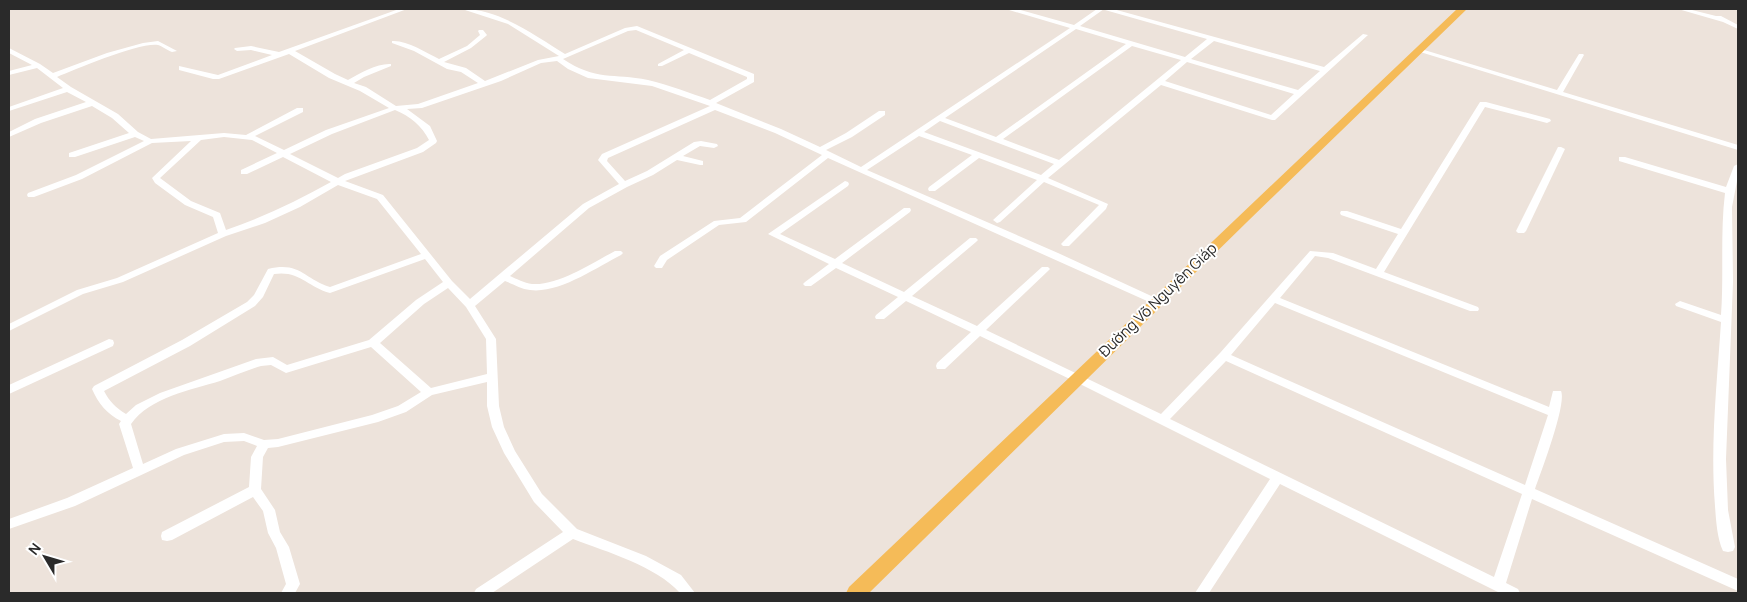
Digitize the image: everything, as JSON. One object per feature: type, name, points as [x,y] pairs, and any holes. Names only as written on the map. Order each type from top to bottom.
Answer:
[{"type":"main road","name":"Đường Võ Nguyên Giáp","points":[[856,593],[1462,9]]},
{"type":"street","points":[[182,68],[219,77],[277,54],[404,9]]},
{"type":"street","points":[[467,9],[510,23],[561,57],[584,75],[605,80],[645,82],[713,105],[778,131],[861,170],[1056,255],[1156,302]]},
{"type":"street","points":[[1011,9],[1299,93]]},
{"type":"street","points":[[861,170],[940,119],[1009,69],[1101,9]]},
{"type":"street","points":[[1107,9],[1325,70]]},
{"type":"street","points":[[1681,9],[1724,20]]},
{"type":"street","points":[[1708,9],[1738,27]]},
{"type":"street","points":[[244,172],[329,132],[395,108],[419,106],[483,82],[498,79],[540,61],[561,57],[634,28],[752,77],[713,105],[602,158],[604,163],[624,184]]},
{"type":"street","points":[[440,61],[469,47],[484,35],[481,31]]},
{"type":"street","points":[[1160,82],[1272,118],[1366,35]]},
{"type":"street","points":[[997,220],[1060,164],[1213,38]]},
{"type":"street","points":[[394,42],[462,70],[483,82]]},
{"type":"street","points":[[53,76],[109,54],[143,45],[158,43],[174,50]]},
{"type":"street","points":[[997,140],[1131,44]]},
{"type":"street","points":[[237,49],[251,48],[277,54]]},
{"type":"street","points":[[9,50],[38,64],[68,89],[115,116],[134,134],[150,141]]},
{"type":"street","points":[[660,65],[689,50]]},
{"type":"street","points":[[1419,50],[1738,148]]},
{"type":"street","points":[[9,328],[64,299],[120,280],[223,234],[262,221],[298,205],[338,182],[382,162],[420,150],[433,141],[427,128],[407,112],[395,108],[363,89],[332,76],[289,51]]},
{"type":"street","points":[[1559,92],[1581,55]]},
{"type":"street","points":[[9,73],[38,64]]},
{"type":"street","points":[[349,84],[361,75],[388,64]]},
{"type":"street","points":[[9,110],[68,89]]},
{"type":"street","points":[[9,135],[38,121],[92,103]]},
{"type":"street","points":[[1378,273],[1483,104],[1547,121]]},
{"type":"street","points":[[248,137],[300,110]]},
{"type":"street","points":[[659,266],[664,258],[717,223],[743,220],[823,153],[882,113]]},
{"type":"street","points":[[940,119],[1060,164]]},
{"type":"street","points":[[918,133],[1043,179],[1104,204],[1103,208],[1066,244]]},
{"type":"street","points":[[72,155],[134,134]]},
{"type":"street","points":[[31,195],[79,177],[150,141],[224,135],[248,137],[338,182],[380,197],[449,283],[470,305],[491,339],[493,406],[498,427],[510,453],[538,498],[572,533],[641,560],[676,578],[688,593]]},
{"type":"street","points":[[199,138],[156,178],[188,203],[217,215],[223,234]]},
{"type":"street","points":[[470,305],[586,206],[624,184],[650,173],[701,143],[714,146]]},
{"type":"street","points":[[1521,231],[1561,149]]},
{"type":"street","points":[[932,189],[978,155]]},
{"type":"street","points":[[675,157],[700,163]]},
{"type":"street","points":[[1622,159],[1729,191]]},
{"type":"street","points":[[1728,547],[1723,528],[1719,483],[1729,191],[1732,177],[1738,166]]},
{"type":"street","points":[[845,184],[773,234],[1078,378],[1512,593]]},
{"type":"street","points":[[808,284],[907,210]]},
{"type":"street","points":[[1344,213],[1403,233]]},
{"type":"street","points":[[880,318],[973,240]]},
{"type":"street","points":[[504,277],[533,287],[542,286],[562,280],[618,253]]},
{"type":"street","points":[[1162,420],[1224,356],[1313,253],[1330,255],[1474,309]]},
{"type":"street","points":[[127,419],[110,408],[100,395],[98,389],[103,384],[186,343],[251,304],[257,299],[271,271],[290,269],[297,271],[321,287],[330,290],[427,255]]},
{"type":"street","points":[[941,366],[1045,269]]},
{"type":"street","points":[[139,469],[125,424],[127,419],[146,405],[165,396],[253,364],[269,360],[282,368],[292,368],[373,343],[420,302],[449,283]]},
{"type":"street","points":[[1273,300],[1554,413]]},
{"type":"street","points":[[1680,304],[1726,320]]},
{"type":"street","points":[[9,390],[109,343]]},
{"type":"street","points":[[373,343],[429,392]]},
{"type":"street","points":[[1224,356],[1738,585]]},
{"type":"street","points":[[9,524],[71,502],[139,469],[180,452],[224,438],[244,437],[264,444],[278,443],[374,419],[402,409],[429,392],[491,377]]},
{"type":"street","points":[[1498,586],[1554,413],[1557,394]]},
{"type":"street","points":[[264,444],[257,456],[255,490],[269,510],[274,533],[282,547],[289,567],[292,584],[288,593]]},
{"type":"street","points":[[1202,593],[1278,477]]},
{"type":"street","points":[[166,536],[255,490]]},
{"type":"street","points":[[481,593],[572,533]]}]
